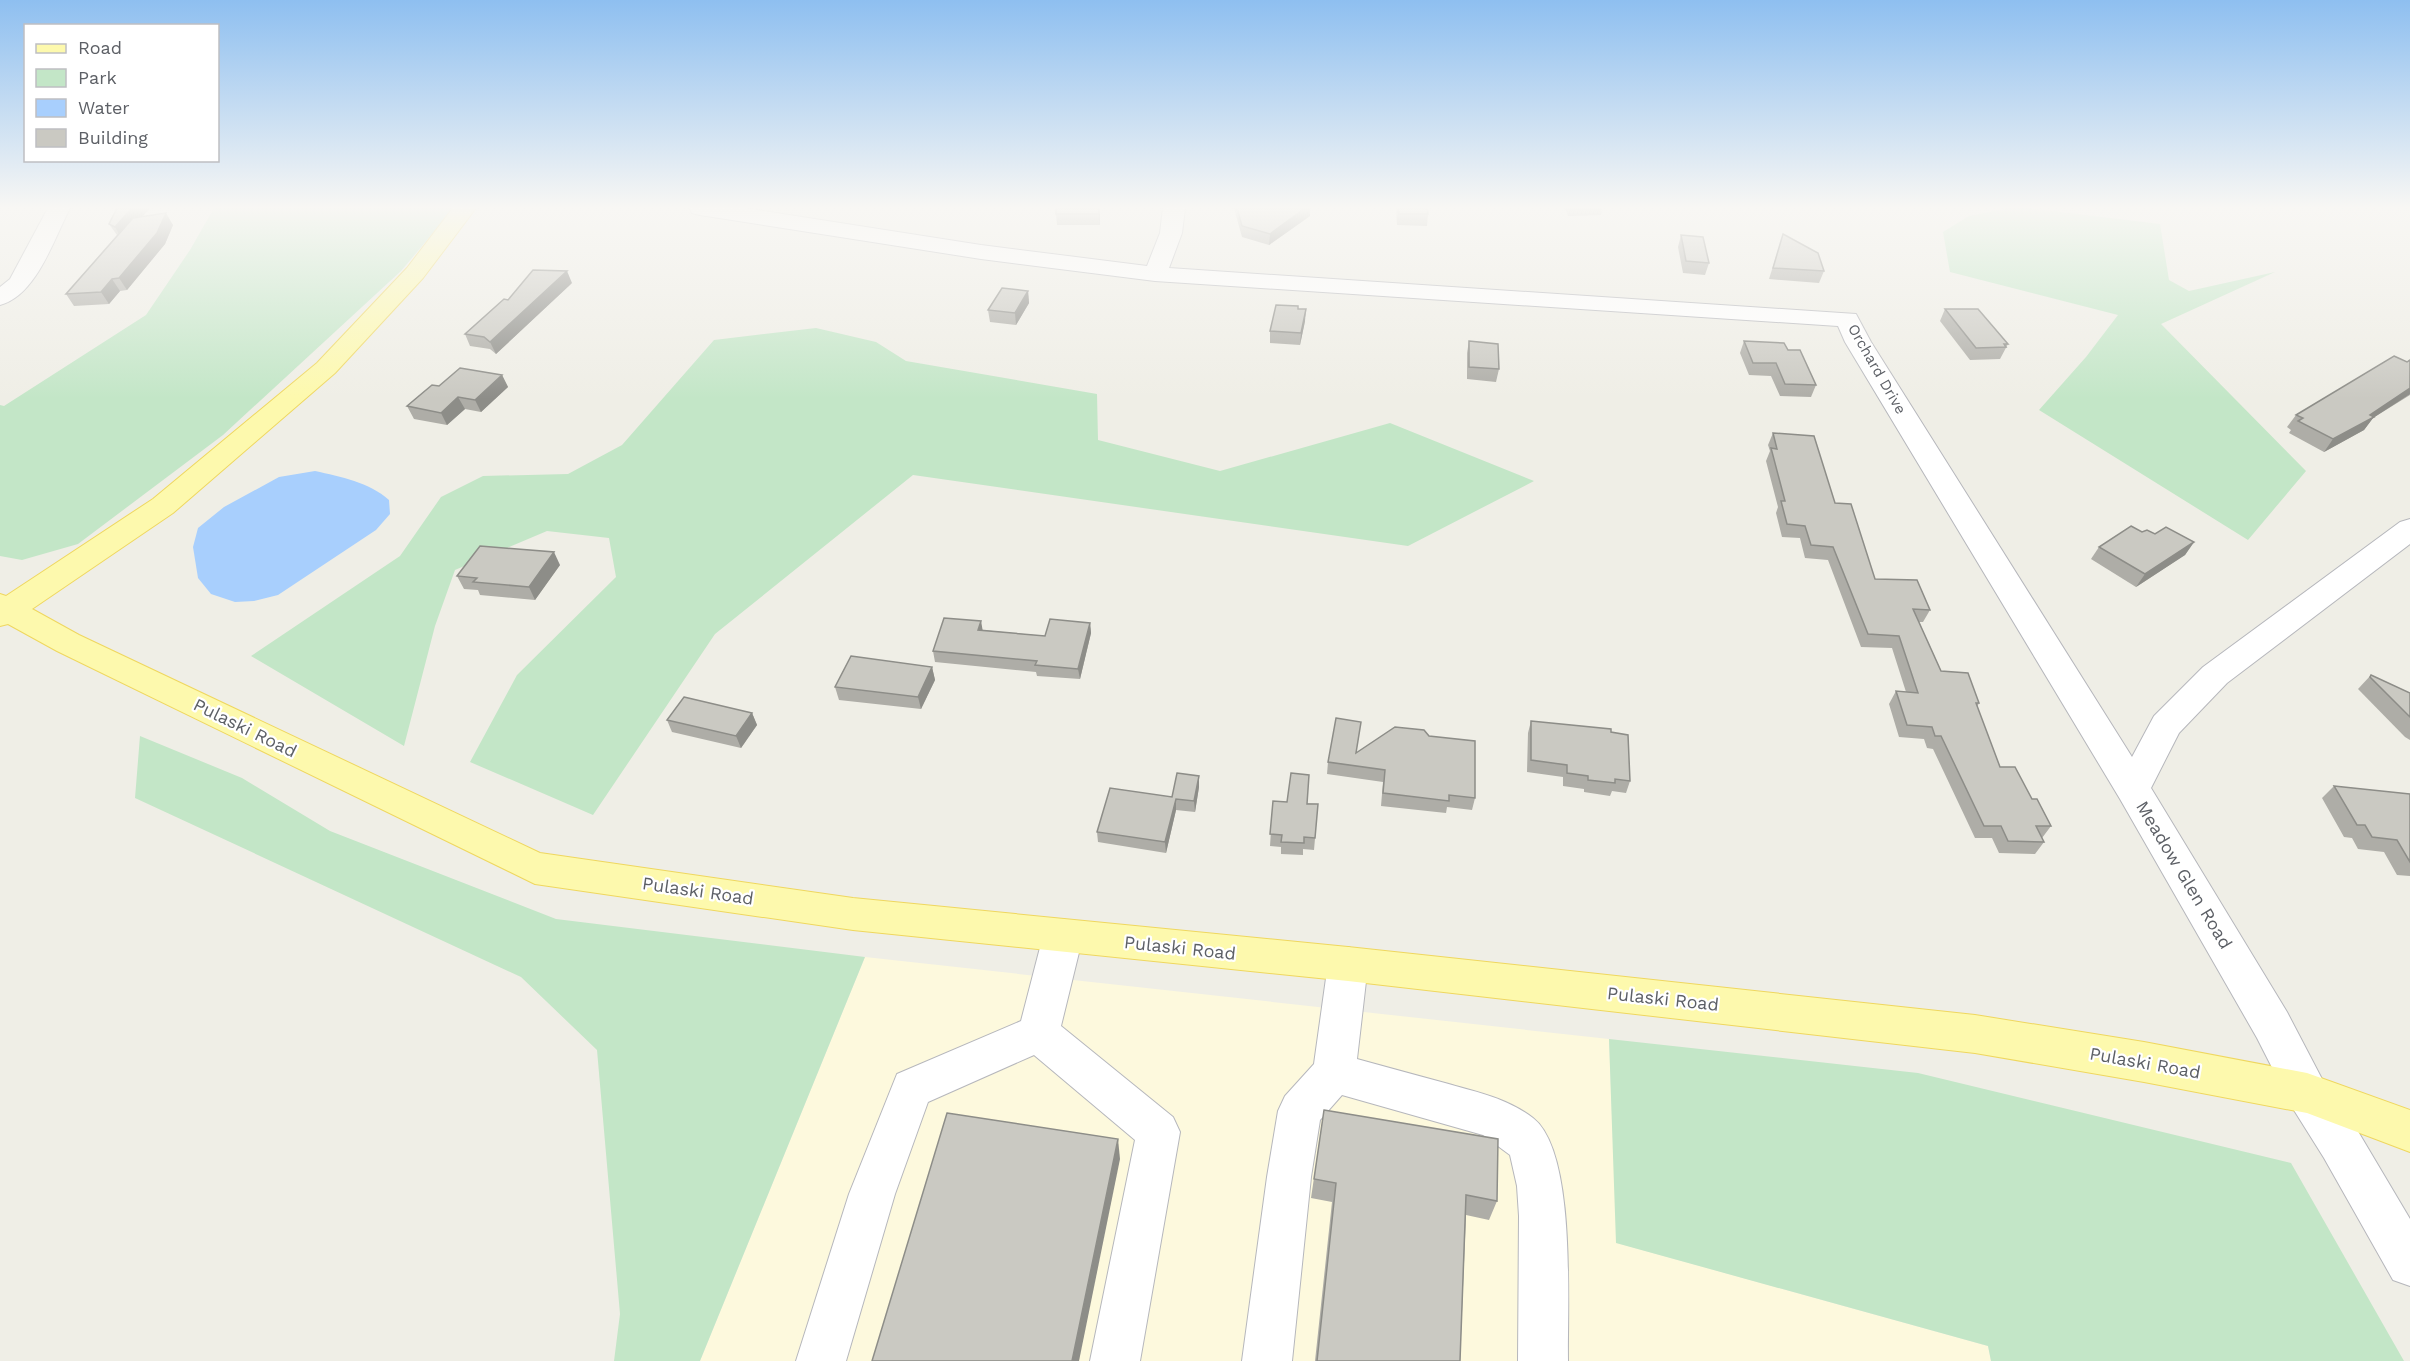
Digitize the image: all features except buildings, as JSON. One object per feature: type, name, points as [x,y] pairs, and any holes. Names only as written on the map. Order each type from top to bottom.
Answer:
[{"type":"main road","points":[[3,610],[163,506],[326,368],[416,272]]},
{"type":"main road","name":"Pulaski Road","points":[[3,610],[535,868],[845,913],[1348,964],[1975,1034],[2144,1062],[2307,1093],[2410,1131]]},
{"type":"street","points":[[0,298],[20,283],[26,272]]},
{"type":"street","name":"Orchard Drive","points":[[1135,272],[1847,319],[1858,342],[2133,789]]},
{"type":"street","name":"Meadow Glen Road","points":[[2410,529],[2215,675],[2166,725],[2133,789],[2272,1025],[2307,1093],[2340,1143],[2410,1263]]},
{"type":"street","points":[[1040,1034],[1063,936]]},
{"type":"street","points":[[1267,1361],[1289,1177],[1300,1111],[1334,1073],[1348,964]]},
{"type":"street","points":[[821,1361],[872,1194],[912,1088],[1040,1034]]},
{"type":"street","points":[[1040,1034],[1158,1132],[1115,1361]]},
{"type":"street","points":[[1334,1073],[1493,1117],[1515,1130],[1529,1145],[1538,1165],[1542,1220],[1544,1361]]},
{"type":"shaded area","points":[[865,957],[1609,1039],[1617,1243],[1988,1346],[1991,1361],[700,1361]]},
{"type":"green space","points":[[175,272],[400,272],[223,435],[78,544],[22,560],[0,556],[0,405],[4,406],[146,315]]},
{"type":"green space","points":[[1950,272],[2168,272],[2169,280],[2189,291],[2275,272],[2161,324],[2306,471],[2248,540],[2039,410],[2086,357],[2118,315]]},
{"type":"green space","points":[[816,328],[876,342],[906,361],[1097,394],[1098,440],[1220,471],[1390,423],[1534,481],[1408,546],[913,475],[715,634],[593,815],[470,762],[517,675],[616,577],[609,538],[547,531],[455,570],[435,626],[404,746],[251,656],[400,556],[441,497],[483,476],[568,474],[622,445],[714,340]]},
{"type":"green space","points":[[140,736],[242,778],[330,831],[556,919],[865,957],[700,1361],[614,1361],[620,1314],[597,1050],[521,977],[135,798]]},
{"type":"green space","points":[[1609,1039],[1918,1073],[2291,1163],[2404,1361],[1991,1361],[1988,1346],[1616,1243]]},
{"type":"water","points":[[315,471],[354,481],[373,489],[389,500],[390,514],[376,530],[278,595],[254,601],[235,602],[211,594],[198,578],[193,547],[198,528],[224,507],[279,477]]}]
